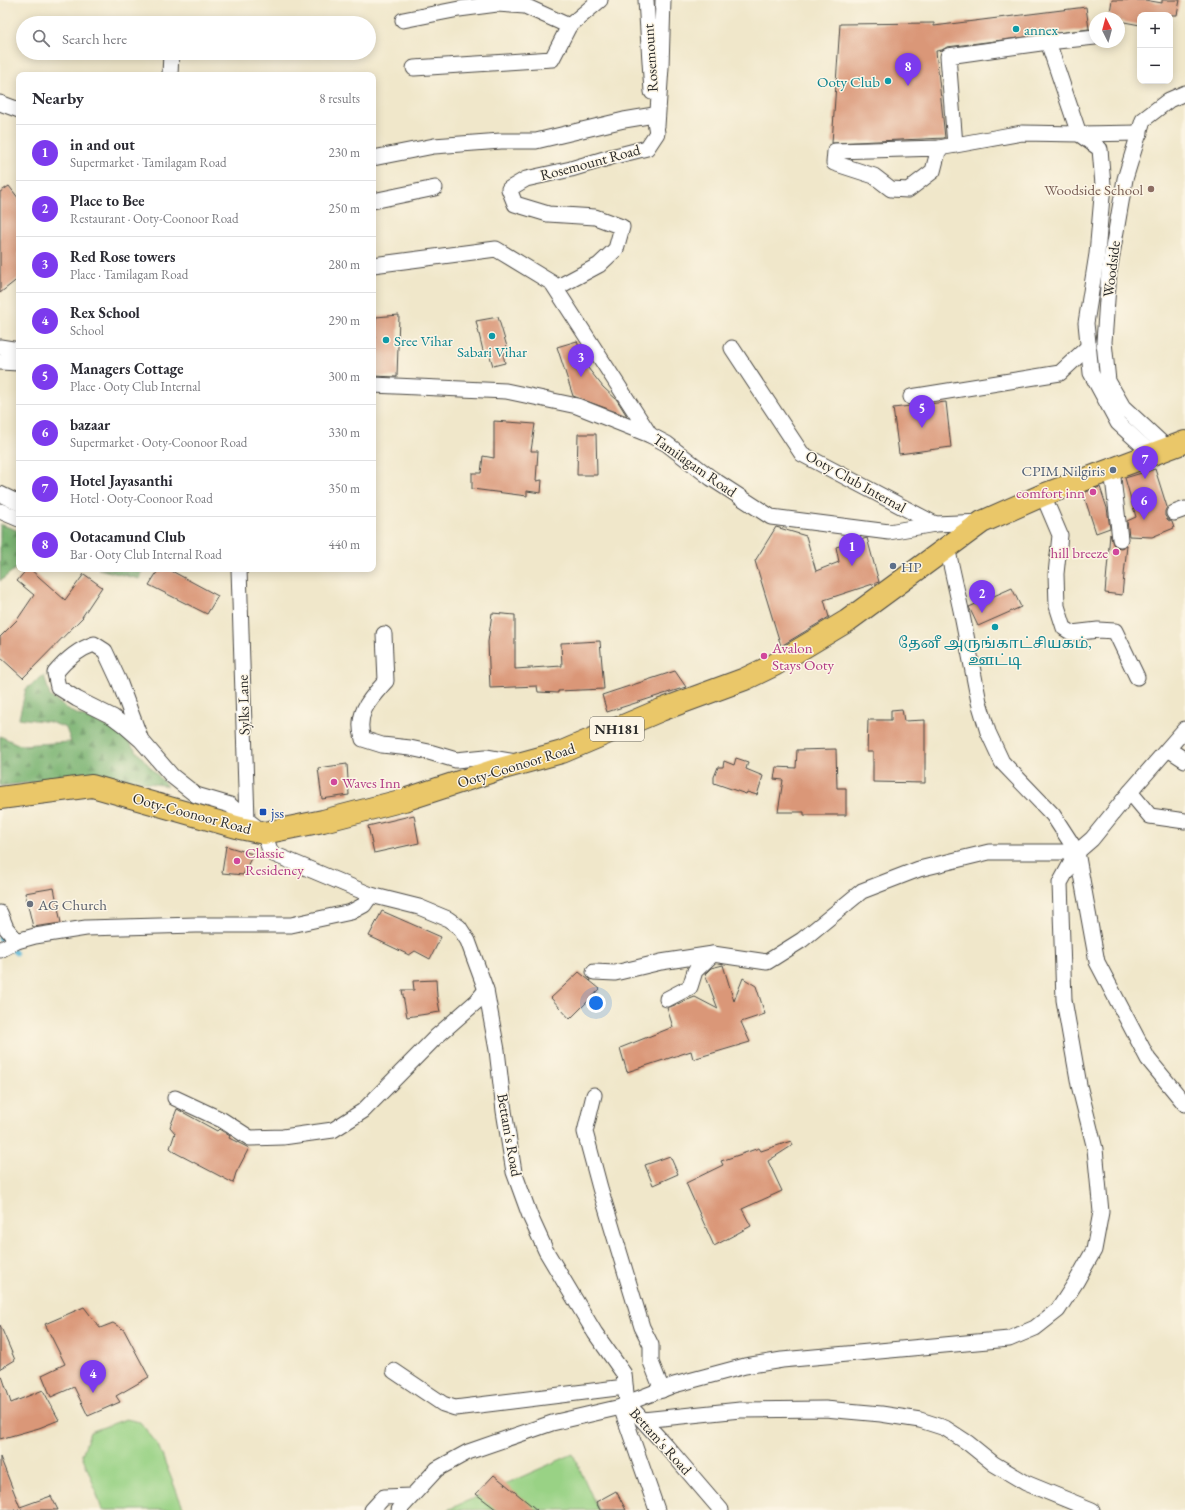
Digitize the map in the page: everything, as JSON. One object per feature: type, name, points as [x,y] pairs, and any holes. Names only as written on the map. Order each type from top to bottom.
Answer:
[{"type":"highway","name":"Ooty-Coonoor Road","points":[[0,798],[92,786],[240,828],[323,821],[404,800],[521,763],[562,752],[661,710],[745,678],[774,665],[847,621],[982,522],[1043,495],[1168,448]]},
{"type":"street","points":[[414,68],[552,59],[569,26],[600,0]]},
{"type":"street","name":"Rosemount","points":[[646,0],[654,115]]},
{"type":"street","points":[[657,133],[663,0]]},
{"type":"street","points":[[403,20],[459,9],[497,4],[525,6],[569,26]]},
{"type":"street","points":[[955,145],[948,56],[1089,38]]},
{"type":"street","points":[[1048,42],[1079,134],[1100,149],[1102,185],[1097,254],[1086,323],[1091,372],[1118,423],[1168,448]]},
{"type":"street","points":[[170,72],[171,60]]},
{"type":"street","name":"Woodside","points":[[1168,448],[1123,407],[1108,381],[1104,342],[1109,272],[1125,179],[1144,120],[1169,100],[1185,93]]},
{"type":"street","points":[[0,103],[16,109]]},
{"type":"street","name":"Rosemount Road","points":[[376,157],[434,146],[501,141],[536,141],[624,120],[654,115],[657,133],[647,148],[571,169],[526,179],[509,189],[515,204],[548,214],[595,217],[622,227],[616,249],[599,265],[556,288]]},
{"type":"street","points":[[939,148],[933,171],[908,190],[891,189],[874,176],[834,163],[835,151],[939,148],[1022,133],[1140,133]]},
{"type":"street","points":[[376,200],[435,188]]},
{"type":"street","name":"Tamilagam Road","points":[[376,265],[496,249],[552,283],[650,435],[667,444],[711,478],[771,518],[888,532],[935,524],[982,522]]},
{"type":"street","points":[[910,397],[1060,373],[1089,346]]},
{"type":"street","points":[[0,347],[16,350]]},
{"type":"street","name":"Ooty Club Internal","points":[[732,348],[802,454],[935,524]]},
{"type":"street","points":[[0,362],[16,363]]},
{"type":"street","points":[[376,385],[506,392],[577,406],[650,435]]},
{"type":"street","points":[[1112,469],[1120,539]]},
{"type":"street","points":[[0,494],[16,501]]},
{"type":"street","points":[[1043,495],[1060,535],[1056,574],[1057,606],[1064,628],[1072,633],[1098,630],[1115,631],[1137,677]]},
{"type":"street","points":[[0,511],[16,518]]},
{"type":"street","points":[[947,548],[979,702],[988,732],[1002,762],[1054,815],[1077,852],[1097,962],[1148,1059],[1185,1104]]},
{"type":"street","name":"Sylks Lane","points":[[239,572],[255,826]]},
{"type":"street","points":[[384,634],[386,681],[363,710],[360,730],[363,739],[382,744],[430,752],[456,760],[486,757],[521,763]]},
{"type":"street","points":[[141,740],[119,681],[105,651],[94,644],[88,646],[63,663],[55,672],[58,687],[77,699],[113,717],[141,740],[172,776],[196,796],[230,805],[255,826]]},
{"type":"street","points":[[399,1510],[437,1469],[468,1452],[552,1423],[624,1405],[674,1385],[745,1366],[782,1360],[1009,1339],[1035,1328],[1058,1310],[1094,1250],[1101,1212],[1096,1148],[1079,1085],[1064,1000],[1060,883],[1077,852],[1092,839],[1130,792],[1185,729]]},
{"type":"street","points":[[1168,749],[1185,760]]},
{"type":"street","points":[[1130,792],[1150,816],[1185,821]]},
{"type":"street","name":"Bettam's Road","points":[[255,826],[271,853],[371,895],[419,907],[448,919],[459,928],[468,941],[486,990],[497,1050],[504,1111],[514,1172],[530,1216],[546,1251],[565,1280],[594,1332],[624,1374],[624,1405],[642,1420],[721,1510]]},
{"type":"street","points":[[594,972],[615,972],[661,962],[714,954],[767,962],[802,940],[862,891],[919,869],[988,852],[1077,852]]},
{"type":"street","points":[[0,950],[17,941],[35,936],[86,928],[196,925],[291,925],[351,912],[364,905],[371,895]]},
{"type":"street","points":[[0,913],[6,928],[17,941]]},
{"type":"street","points":[[667,999],[690,987],[695,971],[714,954]]},
{"type":"street","points":[[175,1098],[222,1120],[250,1138],[283,1137],[333,1130],[363,1111],[436,1037],[477,1001],[486,990]]},
{"type":"street","points":[[594,1095],[585,1132],[600,1188],[642,1327],[651,1345],[652,1362],[662,1390]]},
{"type":"street","points":[[394,1371],[443,1404],[455,1408],[625,1386]]},
{"type":"street","points":[[624,1405],[657,1510]]},
{"type":"street","points":[[642,1420],[740,1410],[825,1409],[881,1414],[920,1420],[945,1428],[968,1443],[994,1464],[1068,1506],[1092,1510]]},
{"type":"street","points":[[372,1510],[384,1497],[411,1496]]},
{"type":"green space","points":[[0,524],[16,530],[16,568],[0,581]]},
{"type":"green space","points":[[111,572],[142,572],[140,579]]},
{"type":"green space","points":[[44,675],[50,696],[72,712],[119,731],[167,786],[94,775],[0,786],[0,736],[20,745],[71,742],[66,728],[50,722],[19,718],[26,689]]},
{"type":"green space","points":[[126,1419],[140,1422],[158,1445],[184,1510],[102,1510],[82,1455],[90,1432]]},
{"type":"green space","points":[[573,1454],[598,1510],[447,1510]]},
{"type":"building","points":[[1112,0],[1145,0],[1162,3],[1162,0],[1180,0],[1177,15],[1173,15],[1173,12],[1137,12],[1137,24],[1125,22],[1125,12],[1110,12]]},
{"type":"building","name":"Ooty Club","points":[[1086,7],[1089,29],[947,47],[936,51],[945,138],[832,143],[840,24],[934,23],[934,26]]},
{"type":"building","points":[[9,186],[16,195],[16,280],[0,293],[0,192]]},
{"type":"building","name":"Sree Vihar","points":[[399,315],[397,377],[376,376],[376,317]]},
{"type":"building","name":"Sabari Vihar","points":[[498,317],[508,350],[503,354],[505,363],[493,366],[489,353],[484,355],[476,321]]},
{"type":"building","points":[[577,341],[584,363],[603,387],[617,400],[627,416],[573,396],[557,347]]},
{"type":"building","points":[[946,402],[951,447],[899,454],[893,408]]},
{"type":"building","points":[[494,421],[535,424],[531,451],[538,451],[536,481],[542,480],[541,493],[527,491],[527,496],[472,489],[472,473],[481,473],[483,456],[494,458]]},
{"type":"building","points":[[578,434],[596,434],[597,475],[577,475]]},
{"type":"building","points":[[1155,469],[1167,507],[1165,516],[1172,522],[1174,528],[1152,537],[1129,536],[1127,521],[1136,517],[1125,478]]},
{"type":"building","points":[[1100,487],[1107,508],[1110,528],[1096,533],[1083,493]]},
{"type":"building","points":[[776,527],[806,536],[816,571],[839,562],[836,547],[867,538],[879,582],[824,600],[829,617],[781,646],[755,561]]},
{"type":"building","points":[[1110,534],[1113,544],[1116,547],[1121,548],[1127,545],[1122,595],[1105,593]]},
{"type":"building","points":[[24,572],[33,572],[65,600],[84,574],[102,587],[83,617],[23,678],[0,657],[0,637],[17,620],[34,595],[17,581]]},
{"type":"building","points":[[157,572],[174,572],[218,596],[207,614],[149,585]]},
{"type":"building","points":[[1012,588],[1021,607],[978,626],[969,607]]},
{"type":"building","points":[[492,613],[515,615],[515,669],[562,666],[561,643],[600,641],[604,689],[558,691],[558,693],[538,692],[537,686],[490,688],[488,642]]},
{"type":"building","points":[[675,671],[686,687],[607,712],[602,695]]},
{"type":"building","points":[[902,709],[904,721],[925,720],[925,783],[873,782],[873,752],[867,752],[868,720],[891,720],[891,710]]},
{"type":"building","points":[[836,749],[837,788],[846,788],[846,815],[804,815],[804,812],[778,812],[783,780],[774,779],[776,767],[796,768],[797,750]]},
{"type":"building","points":[[736,758],[748,762],[746,769],[763,776],[757,795],[747,792],[746,794],[714,783],[714,777],[718,767],[723,767],[724,761],[734,765]]},
{"type":"building","name":"Waves Inn","points":[[347,764],[349,795],[322,799],[318,768]]},
{"type":"building","points":[[414,815],[419,843],[374,853],[368,826]]},
{"type":"building","points":[[226,846],[253,854],[243,875],[222,873]]},
{"type":"building","points":[[54,888],[61,923],[33,927],[25,893]]},
{"type":"building","points":[[382,911],[441,937],[430,959],[415,951],[409,955],[369,936]]},
{"type":"building","points":[[723,965],[734,1001],[743,978],[756,986],[765,1014],[741,1022],[750,1042],[693,1059],[691,1051],[627,1072],[620,1048],[673,1027],[667,1008],[695,997],[718,1009],[705,974],[711,968]]},
{"type":"building","points":[[579,972],[600,989],[570,1019],[551,998]]},
{"type":"building","points":[[436,980],[440,1012],[407,1017],[402,990],[414,990],[413,981]]},
{"type":"building","points":[[177,1109],[217,1131],[219,1129],[230,1136],[229,1138],[249,1148],[236,1173],[233,1183],[176,1153],[170,1148],[175,1133],[170,1127]]},
{"type":"building","points":[[791,1141],[793,1145],[768,1161],[782,1191],[742,1209],[751,1226],[714,1246],[686,1183],[723,1165],[721,1161],[759,1148],[761,1151]]},
{"type":"building","points":[[670,1156],[678,1174],[653,1185],[645,1165]]},
{"type":"building","points":[[84,1307],[100,1328],[113,1323],[124,1330],[149,1377],[116,1396],[120,1402],[88,1416],[74,1387],[51,1397],[42,1375],[65,1364],[45,1324]]},
{"type":"building","points":[[0,1325],[15,1360],[0,1369]]},
{"type":"building","points":[[0,1376],[2,1376],[11,1403],[43,1390],[59,1420],[39,1428],[0,1439]]},
{"type":"building","points":[[0,1457],[20,1507],[51,1496],[58,1510],[0,1510]]},
{"type":"building","points":[[494,1475],[537,1510],[497,1510],[476,1494]]},
{"type":"building","points":[[616,1491],[626,1510],[600,1510],[596,1502]]},
{"type":"waterway","points":[[0,938],[16,953]]},
{"type":"place","name":"annex","points":[[1016,29]]},
{"type":"place","name":"Ooty Club","points":[[888,81]]},
{"type":"place","name":"Ootacamund Club","points":[[908,86]]},
{"type":"place","name":"Woodside School","points":[[1151,189]]},
{"type":"place","name":"Sabari Vihar","points":[[492,336]]},
{"type":"place","name":"Sree Vihar","points":[[386,340]]},
{"type":"place","name":"Red Rose towers","points":[[581,377]]},
{"type":"place","name":"Managers Cottage","points":[[922,428]]},
{"type":"place","name":"CPIM Nilgiris","points":[[1113,470]]},
{"type":"place","name":"Hotel Jayasanthi","points":[[1145,479]]},
{"type":"place","name":"comfort inn","points":[[1093,492]]},
{"type":"place","name":"bazaar","points":[[1144,520]]},
{"type":"place","name":"hill breeze","points":[[1116,552]]},
{"type":"place","name":"in and out","points":[[852,566]]},
{"type":"place","name":"HP","points":[[893,566]]},
{"type":"place","name":"Place to Bee","points":[[982,613]]},
{"type":"place","name":"தேனீ அருங்காட்சியகம், ஊட்டி","points":[[995,627]]},
{"type":"place","name":"Avalon Stays Ooty","points":[[764,656]]},
{"type":"place","name":"Waves Inn","points":[[334,782]]},
{"type":"place","name":"jss","points":[[263,812]]},
{"type":"place","name":"Classic Residency","points":[[237,861]]},
{"type":"place","name":"AG Church","points":[[30,904]]},
{"type":"place","name":"Rex School","points":[[93,1393]]}]
